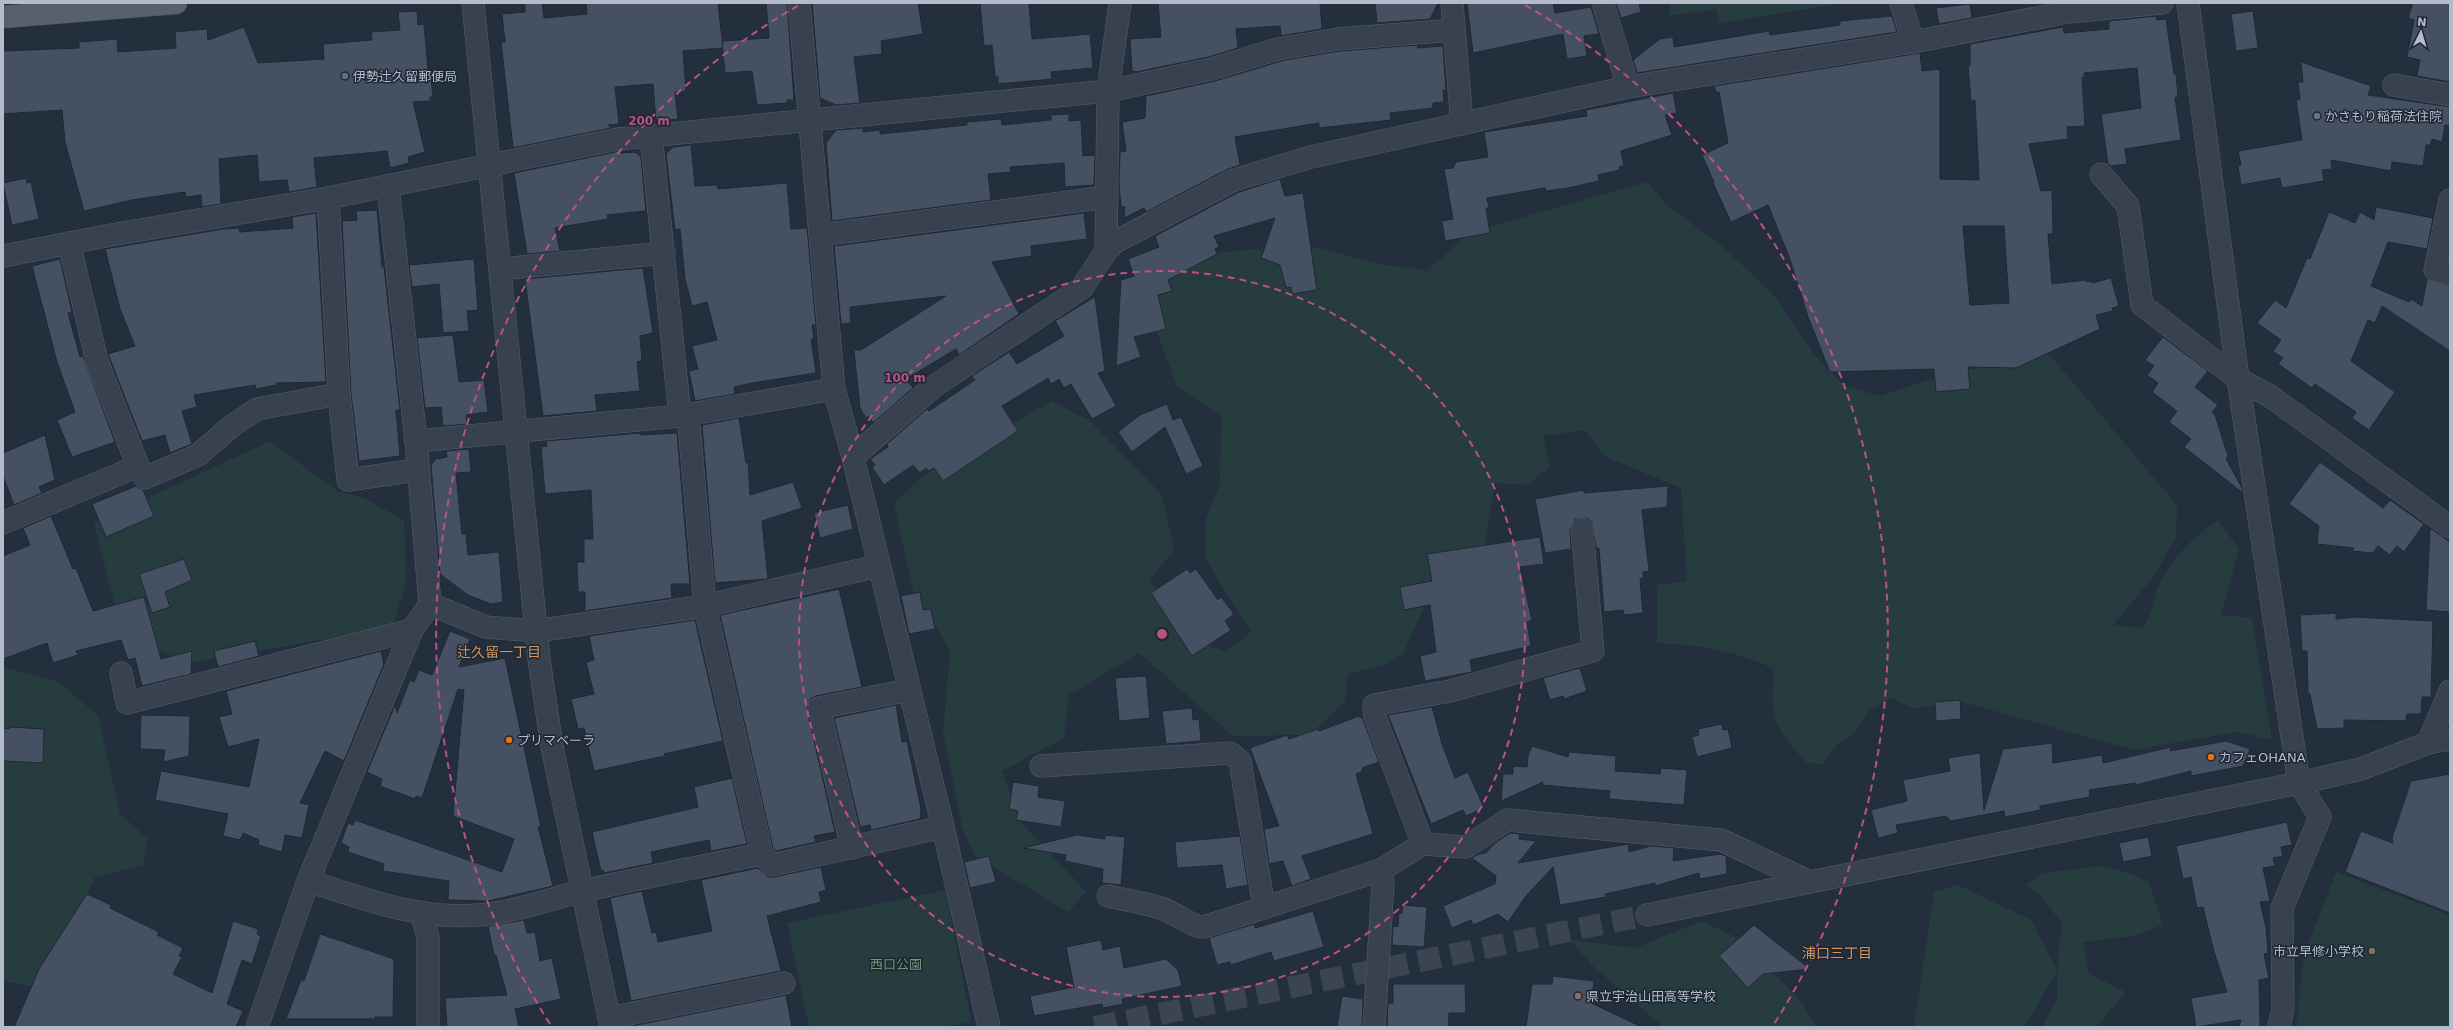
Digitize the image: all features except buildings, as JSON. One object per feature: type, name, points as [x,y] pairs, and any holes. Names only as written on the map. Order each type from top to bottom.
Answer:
[{"type":"main road","points":[[3,17],[176,3]]},
{"type":"street","points":[[473,3],[536,631],[552,747],[610,1023],[784,983]]},
{"type":"street","points":[[799,3],[834,389],[853,457],[878,566],[943,827],[989,1027]]},
{"type":"street","points":[[1106,251],[1108,91],[1120,3]]},
{"type":"street","points":[[1452,3],[1462,124]]},
{"type":"street","points":[[1603,3],[1628,87]]},
{"type":"street","points":[[1902,3],[1913,42]]},
{"type":"street","points":[[853,457],[933,387],[1082,288],[1106,251],[1115,242],[1234,180],[1311,158],[1628,87],[1913,42],[2068,12],[2162,3]]},
{"type":"street","points":[[2188,3],[2238,379],[2299,783],[2320,817],[2282,908],[2283,1009],[2279,1027]]},
{"type":"street","points":[[3,256],[69,243],[328,198],[618,139],[1108,91],[1212,69],[1278,49],[1338,39],[1454,30]]},
{"type":"street","points":[[2394,85],[2450,94]]},
{"type":"street","points":[[651,135],[705,606],[762,854],[772,865],[943,827]]},
{"type":"street","points":[[2101,174],[2128,206],[2142,305],[2238,379],[2270,396],[2450,527]]},
{"type":"street","points":[[257,1027],[308,881],[412,630],[430,604],[417,470],[416,442],[388,186]]},
{"type":"street","points":[[821,235],[1107,197]]},
{"type":"street","points":[[328,198],[339,394],[348,480],[417,470]]},
{"type":"street","points":[[2450,200],[2435,270],[2450,273]]},
{"type":"street","points":[[69,243],[97,361],[144,478],[198,455],[232,425],[257,409],[339,394]]},
{"type":"street","points":[[500,269],[664,253]]},
{"type":"street","points":[[416,442],[684,415],[834,389]]},
{"type":"street","points":[[3,523],[138,466]]},
{"type":"street","points":[[1423,844],[1375,717],[1374,704],[1450,690],[1593,651],[1582,529]]},
{"type":"street","points":[[430,604],[486,627],[536,631],[705,606],[878,566]]},
{"type":"street","points":[[121,673],[127,703],[412,630]]},
{"type":"street","points":[[852,848],[818,708],[909,690]]},
{"type":"street","points":[[2428,743],[2450,691]]},
{"type":"street","points":[[1647,915],[1808,881],[2299,783],[2362,769],[2428,743],[2450,739]]},
{"type":"street","points":[[1041,766],[1230,753],[1240,761],[1264,908]]},
{"type":"street","points":[[1108,896],[1162,908],[1181,916],[1195,927],[1204,927],[1381,870],[1423,844],[1466,847],[1507,820],[1721,840],[1808,881]]},
{"type":"street","points":[[308,881],[384,905],[421,912],[475,915],[498,912],[583,891],[762,854]]},
{"type":"street","points":[[1374,1027],[1383,884],[1381,870]]},
{"type":"street","points":[[421,912],[428,937],[428,1027]]},
{"type":"green space","points":[[1670,3],[1844,3],[1719,23],[1716,9],[1670,16]]},
{"type":"green space","points":[[1647,182],[1668,206],[1721,245],[1772,293],[1816,356],[1844,386],[1880,396],[1944,375],[2049,354],[2177,505],[2176,538],[2151,580],[2113,625],[2142,628],[2151,612],[2160,583],[2171,565],[2193,540],[2218,521],[2239,549],[2221,615],[2252,618],[2272,740],[2238,732],[2134,750],[1959,701],[1913,709],[1893,698],[1868,711],[1856,732],[1838,744],[1823,764],[1807,763],[1780,731],[1776,722],[1773,712],[1774,669],[1731,653],[1703,647],[1657,643],[1657,585],[1687,581],[1681,488],[1606,457],[1584,430],[1543,436],[1550,467],[1527,485],[1495,483],[1483,554],[1436,580],[1403,654],[1387,664],[1348,674],[1345,701],[1310,735],[1233,736],[1139,653],[1069,695],[1064,738],[1002,771],[1021,822],[1086,892],[1068,912],[974,855],[962,827],[943,733],[950,650],[913,591],[894,504],[925,474],[1052,401],[1090,421],[1162,495],[1174,550],[1149,581],[1196,641],[1226,652],[1251,632],[1206,560],[1206,518],[1220,483],[1221,416],[1176,385],[1145,298],[1205,254],[1305,245],[1376,263],[1427,271],[1470,232]]},
{"type":"green space","points":[[270,441],[337,491],[366,499],[404,521],[406,583],[393,625],[377,630],[184,664],[121,630],[94,523]]},
{"type":"green space","points":[[3,667],[58,682],[98,715],[120,814],[148,839],[143,865],[95,877],[40,988],[3,981]]},
{"type":"green space","points":[[2102,866],[2132,874],[2149,882],[2163,925],[2133,936],[2083,942],[2089,974],[2126,992],[2096,1027],[2042,1027],[2057,999],[2057,972],[2024,1027],[1914,1027],[1934,892],[1958,885],[2031,920],[2057,970],[2062,924],[2042,897],[2026,885],[2042,873]]},
{"type":"green space","name":"市立早修小学校","points":[[2336,872],[2450,915],[2450,1027],[2296,1027],[2304,955]]},
{"type":"green space","name":"西口公園","points":[[945,890],[971,1021],[945,1027],[809,1027],[787,923]]},
{"type":"green space","points":[[1702,921],[1737,938],[1801,1001],[1817,1027],[1663,1027],[1593,966],[1570,940],[1635,948]]},
{"type":"tunnel","points":[[1095,1027],[1647,915]]},
{"type":"place","name":"伊勢辻久留郵便局","points":[[345,76]]},
{"type":"place","name":"かさもり稲荷法住院","points":[[2317,116]]},
{"type":"place","name":"プリマベーラ","points":[[509,740]]},
{"type":"place","name":"カフェOHANA","points":[[2211,757]]},
{"type":"place","name":"市立早修小学校","points":[[2372,951]]},
{"type":"place","name":"県立宇治山田高等学校","points":[[1578,996]]},
{"type":"district","name":"辻久留一丁目","points":[[499,652]]},
{"type":"district","name":"浦口三丁目","points":[[1837,953]]}]
